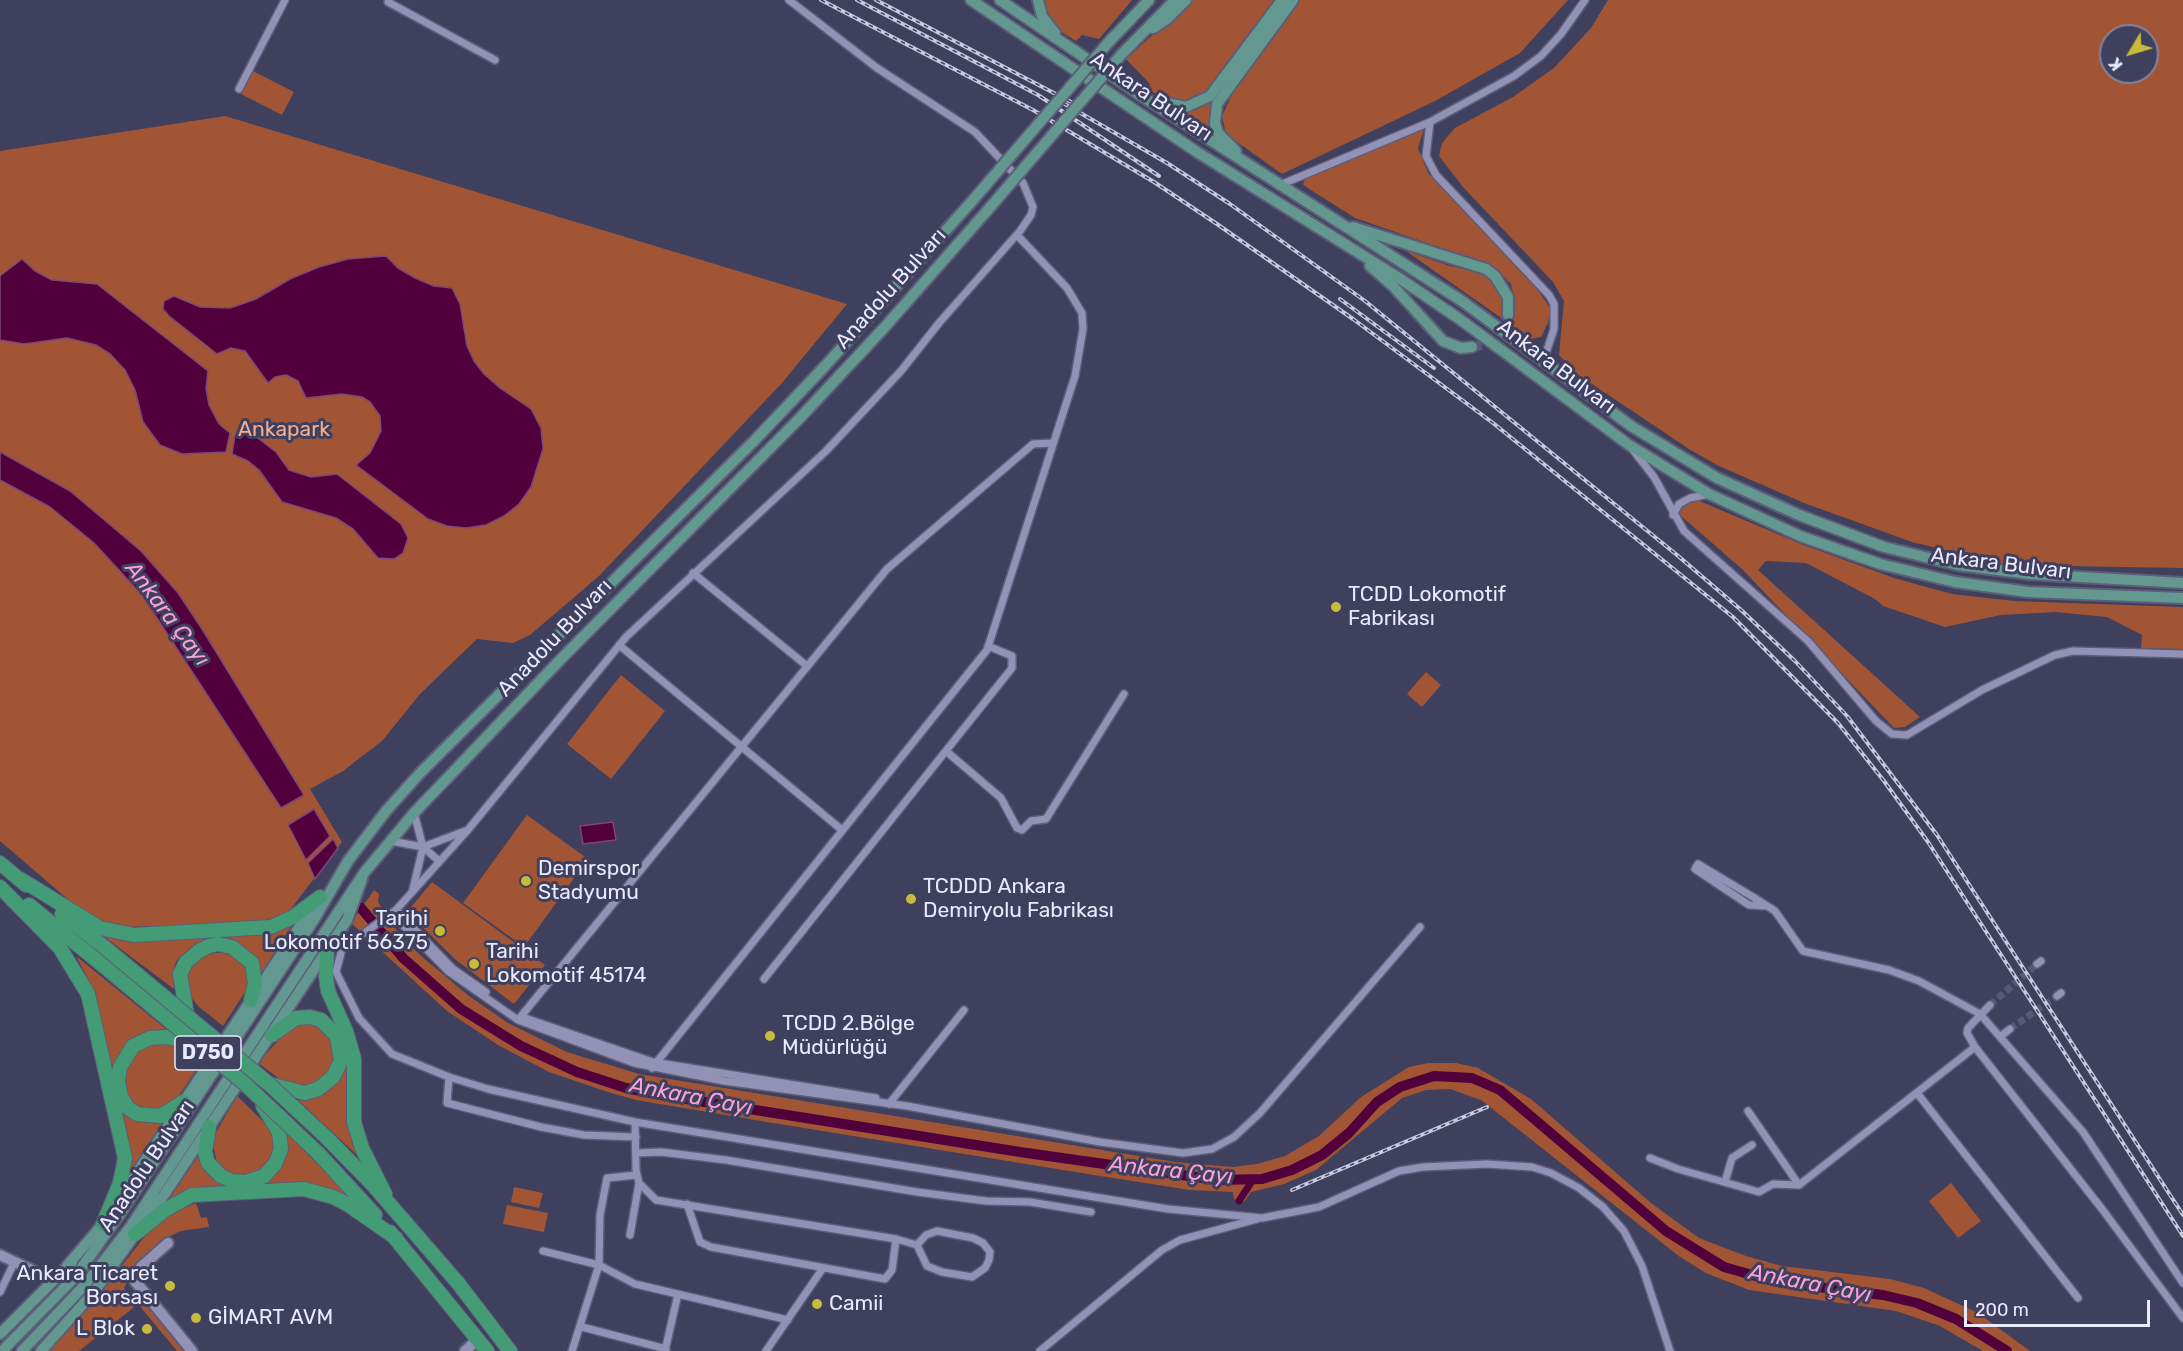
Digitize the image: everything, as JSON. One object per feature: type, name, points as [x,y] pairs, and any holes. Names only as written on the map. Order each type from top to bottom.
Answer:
[{"type":"highway","name":"D750","points":[[0,863],[187,1015],[269,1084],[327,1138],[387,1201],[458,1283],[510,1351]]},
{"type":"highway","points":[[20,879],[100,928],[117,934],[271,927],[293,917],[322,899]]},
{"type":"highway","name":"D750","points":[[0,881],[245,1084],[318,1153],[396,1238],[487,1351]]},
{"type":"highway","points":[[0,887],[60,948],[88,994],[124,1158],[120,1183],[109,1222]]},
{"type":"highway","points":[[187,1015],[180,974],[186,962],[209,946],[218,944],[232,947],[252,963],[255,983],[250,1000]]},
{"type":"highway","points":[[327,948],[328,991],[346,1031],[354,1059],[354,1122],[362,1148],[382,1183],[387,1201]]},
{"type":"highway","points":[[269,1084],[305,1093],[318,1089],[333,1077],[341,1061],[337,1036],[321,1020],[297,1018],[272,1035]]},
{"type":"highway","points":[[183,1102],[161,1116],[137,1114],[128,1108],[121,1097],[119,1072],[130,1050],[146,1039],[167,1037],[197,1044]]},
{"type":"highway","points":[[209,1127],[204,1152],[208,1163],[221,1176],[232,1181],[246,1182],[264,1176],[275,1164],[280,1149],[279,1132],[274,1121],[245,1084]]},
{"type":"highway","points":[[133,1230],[192,1196],[304,1189],[333,1197],[347,1204],[396,1238]]},
{"type":"main road","name":"Ankara Bulvarı","points":[[971,0],[1197,152],[1320,228],[1461,320],[1629,445],[1709,494],[1800,536],[1880,564],[1955,582],[2028,592],[2183,598]]},
{"type":"main road","name":"Ankara Bulvarı","points":[[1000,0],[1140,95],[1462,301],[1544,359],[1631,426],[1717,478],[1799,516],[1884,547],[1958,565],[2029,574],[2183,583]]},
{"type":"main road","points":[[1038,0],[1042,16],[1066,45]]},
{"type":"main road","points":[[1127,23],[1140,0]]},
{"type":"main road","name":"Anadolu Bulvarı","points":[[2,1351],[75,1276],[90,1257],[109,1222],[322,899],[386,811],[421,772],[755,440],[826,365],[973,200],[1108,43],[1149,0]]},
{"type":"main road","name":"Anadolu Bulvarı","points":[[22,1351],[133,1230],[336,913],[364,873],[414,813],[561,659],[798,420],[884,328],[1121,55],[1175,0]]},
{"type":"main road","points":[[1137,38],[1167,19],[1186,0]]},
{"type":"main road","points":[[1140,95],[1179,108],[1192,106],[1206,99],[1247,49],[1282,0]]},
{"type":"main road","points":[[1248,164],[1218,132],[1215,123],[1217,104],[1293,0]]},
{"type":"main road","points":[[1338,222],[1486,269],[1495,276],[1508,297],[1508,315]]},
{"type":"main road","points":[[1320,228],[1393,286],[1443,341],[1461,348],[1472,347]]},
{"type":"main road","points":[[102,1280],[122,1245],[209,1127],[347,920],[364,873]]},
{"type":"main road","points":[[90,1257],[96,1241],[183,1102],[250,1000],[322,899]]},
{"type":"main road","points":[[0,1334],[109,1222]]},
{"type":"main road","points":[[41,1351],[60,1333],[102,1280],[133,1230]]},
{"type":"main road","points":[[67,1266],[96,1241]]},
{"type":"main road","points":[[100,1267],[122,1245]]},
{"type":"street","points":[[239,89],[285,0]]},
{"type":"street","points":[[389,0],[388,2],[495,60]]},
{"type":"street","points":[[789,0],[877,68],[975,132],[998,153],[1023,183],[1033,207],[1017,234],[939,323],[901,371],[826,451],[693,573],[619,645],[467,831],[413,891],[392,914],[342,949],[336,972],[359,1018],[392,1054],[448,1077],[488,1089],[635,1122],[1168,1209],[1262,1218]]},
{"type":"street","points":[[1280,185],[1430,122],[1495,88],[1541,56],[1561,34],[1585,0]]},
{"type":"street","points":[[1430,122],[1426,156],[1436,176],[1549,295],[1554,304],[1554,329],[1544,359]]},
{"type":"street","points":[[654,1065],[988,646],[1075,376],[1083,329],[1082,313],[1067,288],[1017,234]]},
{"type":"street","points":[[519,1018],[887,569],[1033,444],[1052,443]]},
{"type":"street","points":[[1629,445],[1654,477],[1673,515],[1684,531],[1808,641],[1876,721],[1892,734],[1907,735],[1982,690],[2055,655],[2073,651],[2183,654]]},
{"type":"street","points":[[1673,515],[1679,504],[1690,498],[1709,494]]},
{"type":"street","points":[[693,573],[807,666]]},
{"type":"street","points":[[619,645],[842,830]]},
{"type":"street","points":[[764,979],[1012,668],[1012,656],[988,646]]},
{"type":"street","points":[[946,750],[1001,798],[1017,828],[1022,830],[1031,821],[1046,819],[1124,694]]},
{"type":"street","points":[[413,891],[423,847],[414,813]]},
{"type":"street","points":[[423,847],[467,831]]},
{"type":"street","points":[[391,841],[423,847],[440,861]]},
{"type":"street","points":[[1766,906],[1749,904],[1695,869],[1698,864],[1766,906],[1786,925],[1793,940],[1803,951],[1899,974],[1943,993],[1980,1014],[2083,1132],[2183,1283]]},
{"type":"street","points":[[392,914],[452,968],[519,1018],[654,1065],[890,1102],[1100,1142],[1184,1153],[1212,1149],[1234,1137],[1260,1113],[1420,927]]},
{"type":"street","points":[[1990,1005],[1968,1028],[1967,1033],[1975,1047],[2102,1209],[2183,1318]]},
{"type":"street","points":[[890,1102],[964,1010]]},
{"type":"street","points":[[2001,1036],[2010,1029]]},
{"type":"street","points":[[1650,1158],[1760,1192],[1773,1184],[1799,1185],[1975,1047]]},
{"type":"street","points":[[448,1077],[447,1103],[541,1127],[584,1135],[636,1137]]},
{"type":"street","points":[[1917,1093],[2078,1299]]},
{"type":"street","points":[[1748,1111],[1799,1185]]},
{"type":"street","points":[[630,1235],[638,1179],[635,1122]]},
{"type":"street","points":[[1725,1182],[1732,1158],[1752,1145]]},
{"type":"street","points":[[636,1153],[661,1152],[726,1160],[916,1192],[986,1201],[1030,1202],[1091,1212]]},
{"type":"street","points":[[1040,1351],[1162,1250],[1180,1240],[1262,1218],[1319,1206],[1399,1171],[1423,1167],[1510,1164],[1551,1173],[1580,1188],[1603,1207],[1624,1231],[1642,1266],[1670,1351]]},
{"type":"street","points":[[572,1351],[582,1327],[599,1265],[600,1215],[607,1178],[638,1179],[656,1200],[896,1239],[917,1245],[927,1266],[942,1272],[972,1277],[985,1268],[990,1252],[983,1243],[973,1238],[937,1231],[926,1236],[917,1245]]},
{"type":"street","points":[[687,1204],[700,1242],[885,1280],[892,1270],[896,1239]]},
{"type":"street","points":[[168,1243],[141,1267],[135,1281],[192,1351]]},
{"type":"street","points":[[543,1251],[599,1265],[635,1284],[788,1320]]},
{"type":"street","points":[[0,1255],[54,1280]]},
{"type":"street","points":[[0,1292],[14,1263]]},
{"type":"street","points":[[766,1351],[823,1268]]},
{"type":"street","points":[[582,1327],[665,1350],[678,1294]]},
{"type":"street","points":[[465,1351],[478,1339]]},
{"type":"green space","points":[[1043,0],[1132,0],[1099,39],[1082,35],[1076,41],[1055,28],[1047,17]]},
{"type":"green space","points":[[1191,0],[1277,0],[1208,93],[1186,103],[1163,98],[1148,89],[1150,84],[1126,59]]},
{"type":"green space","points":[[1296,0],[1568,0],[1520,53],[1435,101],[1282,174],[1226,134],[1222,116],[1234,90],[1279,30]]},
{"type":"green space","points":[[1608,0],[2183,0],[2183,568],[2007,565],[1912,542],[1804,503],[1719,466],[1689,449],[1577,374],[1559,355],[1564,301],[1553,282],[1463,187],[1439,156],[1442,143],[1455,128],[1513,97],[1554,68],[1591,28]]},
{"type":"green space","points":[[253,71],[294,92],[282,115],[241,94]]},
{"type":"green space","points":[[1216,97],[1209,113],[1210,132],[1179,113],[1195,110]]},
{"type":"green space","name":"Ankapark","points":[[225,116],[847,304],[782,383],[599,576],[530,635],[513,643],[477,639],[420,694],[382,741],[343,771],[310,789],[342,842],[287,914],[249,925],[115,927],[78,908],[0,841],[0,151]]},
{"type":"green space","points":[[1424,129],[1418,148],[1428,173],[1534,284],[1550,308],[1548,323],[1541,337],[1531,339],[1406,251],[1450,266],[1479,272],[1492,279],[1513,314],[1515,302],[1511,284],[1493,266],[1355,218],[1303,185],[1306,176]]},
{"type":"green space","points":[[1697,500],[1801,544],[1894,578],[1952,594],[2014,601],[2183,607],[2183,649],[2141,648],[2142,635],[2107,617],[2055,612],[2001,615],[1945,627],[1883,606],[1875,599],[1806,563],[1766,561],[1758,570],[1920,717],[1905,727],[1894,728],[1742,569],[1681,516],[1679,509],[1682,505]]},
{"type":"green space","points":[[1426,672],[1441,685],[1422,707],[1407,694]]},
{"type":"green space","points":[[621,675],[665,711],[611,779],[567,744]]},
{"type":"green space","name":"Demirspor Stadyumu","points":[[527,815],[588,859],[524,947],[463,903]]},
{"type":"green space","points":[[432,882],[545,965],[514,1004],[456,960],[407,912]]},
{"type":"green space","points":[[374,890],[379,894],[378,902],[399,934],[420,955],[469,996],[508,1023],[567,1052],[639,1074],[1175,1162],[1233,1167],[1257,1164],[1285,1156],[1319,1136],[1361,1097],[1409,1067],[1428,1063],[1456,1063],[1478,1068],[1531,1099],[1651,1203],[1699,1238],[1746,1256],[1782,1266],[1890,1279],[1924,1288],[1978,1313],[2030,1351],[1983,1351],[1940,1326],[1896,1311],[1749,1290],[1706,1273],[1680,1257],[1481,1100],[1450,1089],[1426,1090],[1402,1098],[1316,1170],[1284,1184],[1251,1192],[1244,1202],[1234,1199],[1233,1192],[1190,1190],[636,1100],[549,1072],[498,1045],[447,1011],[351,923]]},
{"type":"green space","points":[[292,925],[260,975],[216,939],[191,947],[177,960],[174,968],[174,989],[102,935]]},
{"type":"green space","points":[[213,953],[238,957],[246,967],[249,986],[223,1026],[199,1007],[186,991],[186,979],[191,969],[199,959]]},
{"type":"green space","points":[[76,956],[166,1029],[143,1035],[115,1073],[129,1113],[171,1117],[125,1181],[95,1004],[88,979]]},
{"type":"green space","points":[[315,1023],[334,1042],[336,1060],[328,1076],[315,1084],[301,1088],[285,1083],[258,1063],[292,1025]]},
{"type":"green space","points":[[150,1043],[175,1044],[202,1061],[176,1100],[164,1109],[142,1111],[129,1099],[124,1086],[125,1071],[135,1052]]},
{"type":"green space","points":[[347,1048],[360,1158],[298,1100],[316,1094]]},
{"type":"green space","points":[[237,1096],[268,1126],[274,1136],[274,1151],[270,1161],[262,1168],[247,1175],[236,1175],[225,1169],[217,1162],[214,1150],[213,1138]]},
{"type":"green space","points":[[284,1130],[350,1197],[325,1188],[169,1200],[165,1198],[200,1145],[219,1178],[268,1175]]},
{"type":"green space","points":[[1951,1183],[1981,1221],[1958,1238],[1929,1201]]},
{"type":"green space","points":[[514,1187],[543,1193],[539,1208],[511,1202]]},
{"type":"green space","points":[[196,1203],[201,1218],[207,1217],[209,1227],[180,1231],[169,1237],[134,1269],[124,1288],[128,1294],[138,1295],[185,1351],[177,1351],[138,1304],[79,1351],[48,1351],[97,1298],[148,1232],[167,1215]]},
{"type":"green space","points":[[507,1205],[548,1213],[544,1232],[503,1224]]},
{"type":"water","points":[[386,256],[398,268],[415,278],[434,286],[452,288],[460,304],[467,346],[474,361],[484,374],[500,388],[531,409],[541,428],[543,449],[531,487],[519,504],[504,516],[486,525],[466,528],[447,526],[428,519],[356,465],[370,453],[381,431],[380,416],[370,402],[362,397],[342,394],[306,398],[298,381],[286,375],[275,377],[268,383],[245,351],[231,348],[217,354],[163,309],[164,301],[174,296],[200,307],[230,308],[256,299],[290,279],[319,267],[348,259]]},
{"type":"water","points":[[22,259],[35,271],[52,280],[97,284],[208,371],[206,388],[209,405],[219,424],[230,433],[226,452],[182,454],[160,445],[143,422],[135,390],[125,370],[110,354],[96,345],[67,338],[24,344],[0,340],[0,276]]},
{"type":"water","points":[[250,432],[276,452],[289,470],[311,477],[337,474],[401,524],[408,538],[403,553],[394,559],[378,558],[353,529],[336,518],[282,502],[259,470],[248,461],[232,454],[235,435]]},
{"type":"water","points":[[0,452],[70,491],[141,551],[178,593],[304,795],[281,808],[142,595],[94,543],[50,507],[0,480]]},
{"type":"water","points":[[314,809],[330,836],[306,860],[288,825]]},
{"type":"water","points":[[613,822],[616,840],[583,844],[580,826]]},
{"type":"water","points":[[333,839],[338,848],[315,879],[308,863]]},
{"type":"waterway","name":"Ankara Çayı","points":[[361,908],[403,958],[461,1009],[521,1046],[577,1072],[626,1088],[661,1095],[1020,1152],[1217,1180],[1262,1179],[1292,1170],[1322,1155],[1349,1133],[1377,1102],[1400,1087],[1434,1076],[1472,1078],[1500,1090],[1666,1231],[1724,1267],[1777,1282],[1883,1295],[1917,1303],[1956,1319],[2007,1351]]},
{"type":"waterway","points":[[1239,1201],[1252,1181]]},
{"type":"tunnel","points":[[1472,347],[1487,344],[1497,337],[1508,315]]},
{"type":"tunnel","points":[[1990,1005],[2037,964]]},
{"type":"tunnel","points":[[2010,1029],[2057,996]]},
{"type":"railway","points":[[821,0],[1033,110],[1154,182],[1217,224],[1353,319],[1493,423],[1733,617],[1838,723],[1884,781],[1928,842],[2183,1236]]},
{"type":"railway","points":[[857,0],[1038,95],[1159,176]]},
{"type":"railway","points":[[876,0],[1073,103]]},
{"type":"railway","points":[[1063,103],[1167,163],[1230,204],[1365,301],[1677,555],[1740,609],[1795,661],[1847,716],[1937,835],[2183,1215]]},
{"type":"railway","points":[[1340,299],[1434,368]]},
{"type":"railway","points":[[1292,1190],[1487,1107]]},
{"type":"place","name":"TCDD Lokomotif Fabrikası","points":[[1336,607]]},
{"type":"place","name":"Demirspor Stadyumu","points":[[526,881]]},
{"type":"place","name":"TCDDD Ankara Demiryolu Fabrikası","points":[[911,899]]},
{"type":"place","name":"Tarihi Lokomotif 56375","points":[[440,931]]},
{"type":"place","name":"Tarihi Lokomotif 45174","points":[[474,964]]},
{"type":"place","name":"TCDD 2.Bölge Müdürlüğü","points":[[770,1036]]},
{"type":"place","name":"Ankara Ticaret Borsası","points":[[170,1286]]},
{"type":"place","name":"Camii","points":[[817,1304]]},
{"type":"place","name":"GİMART AVM","points":[[196,1318]]},
{"type":"place","name":"L Blok","points":[[147,1329]]}]
